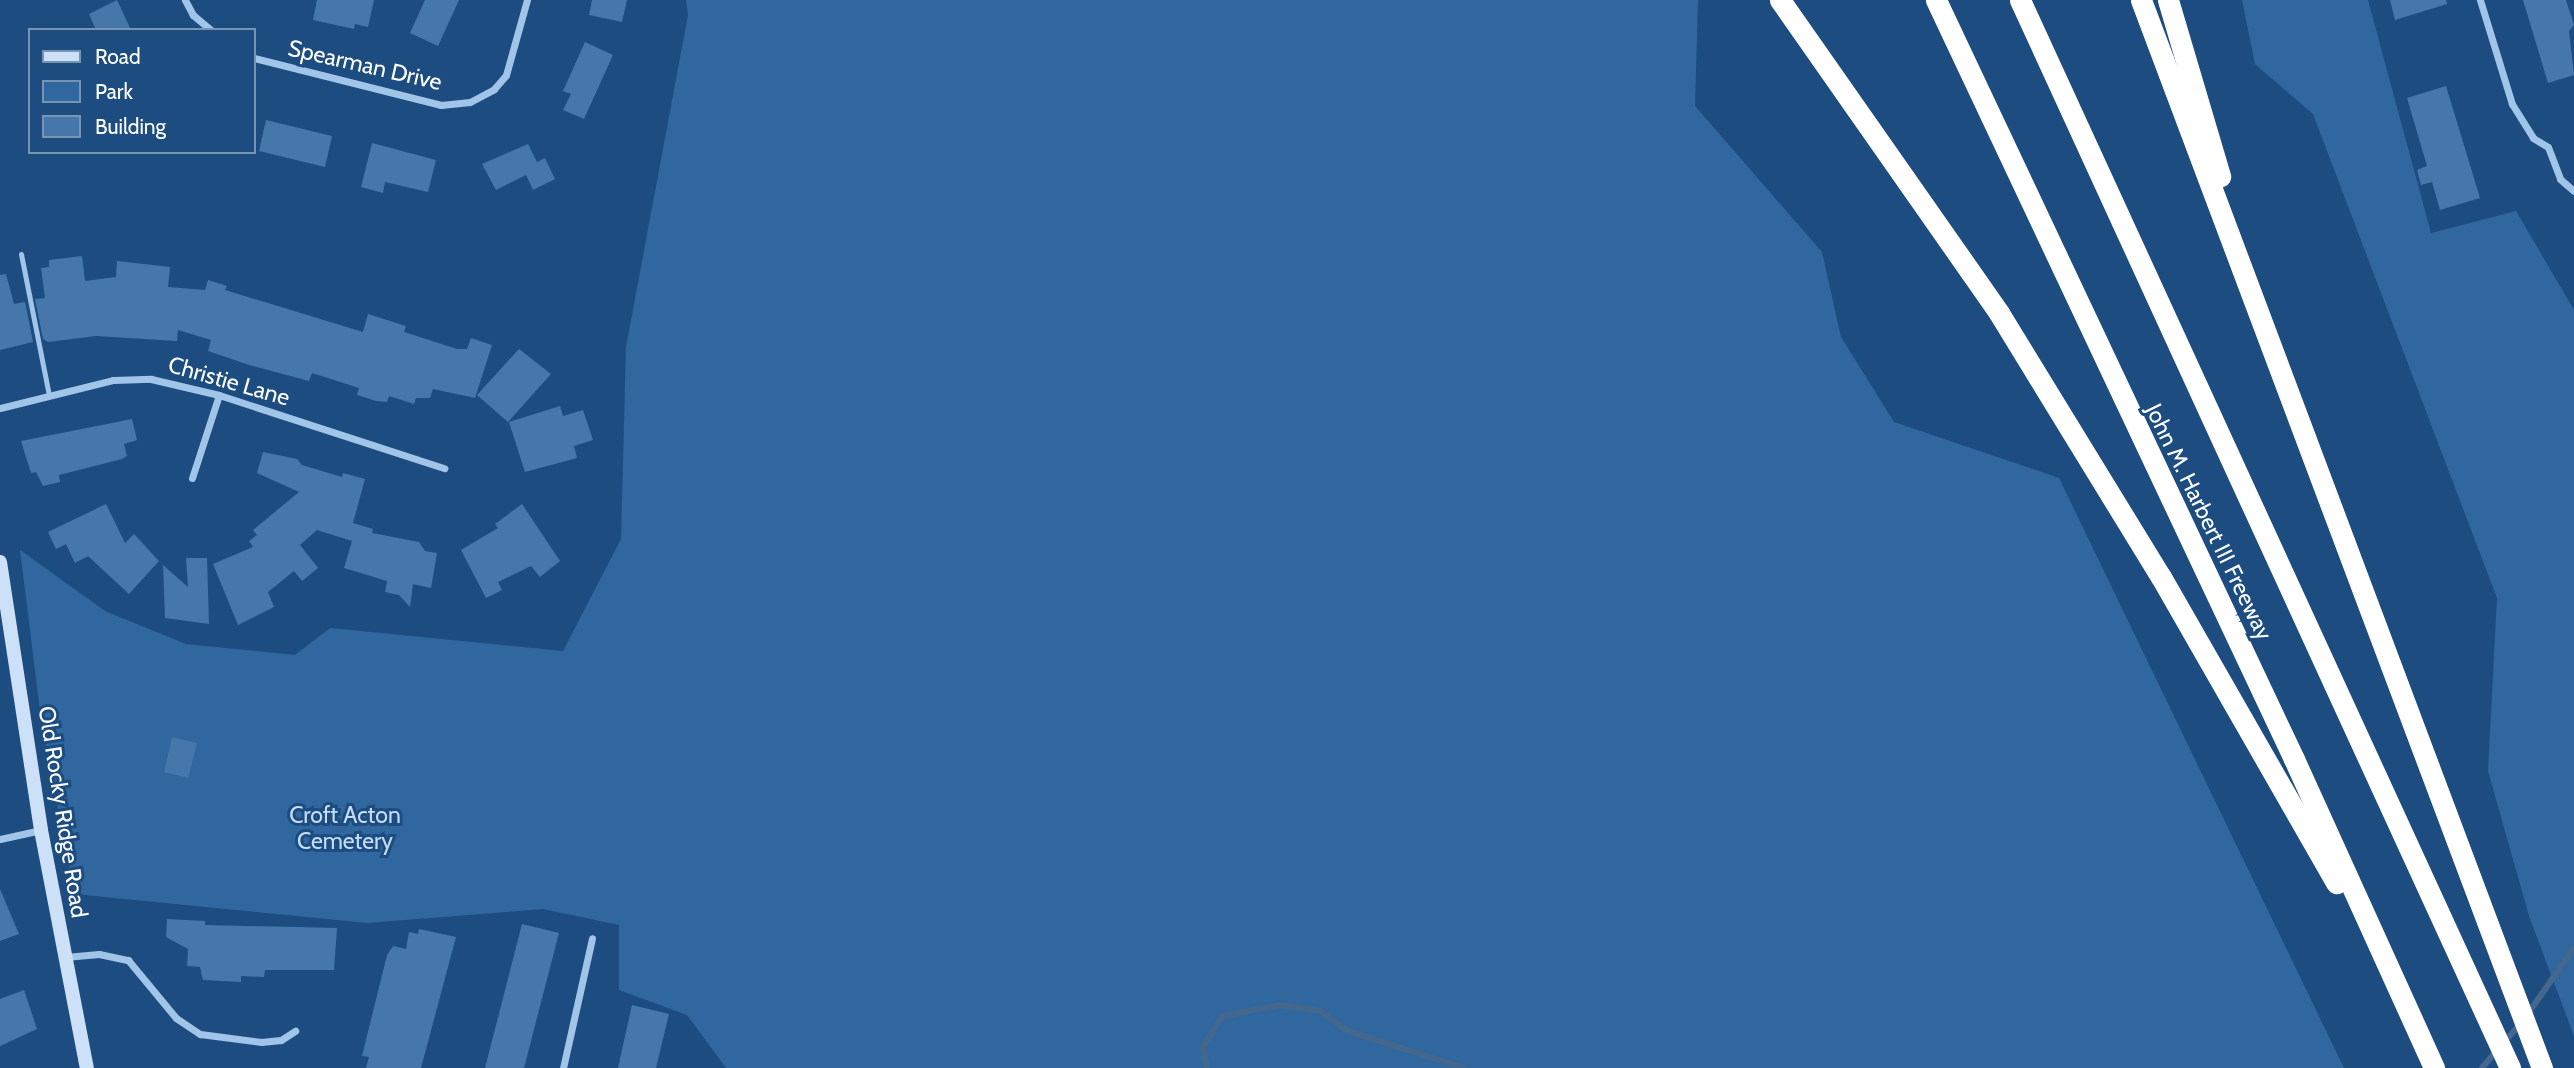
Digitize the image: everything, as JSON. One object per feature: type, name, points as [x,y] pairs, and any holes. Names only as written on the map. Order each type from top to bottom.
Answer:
[{"type":"highway","points":[[1780,0],[1999,313],[2161,578],[2396,988]]},
{"type":"highway","name":"John M. Harbert III Freeway","points":[[1936,0],[2294,760],[2434,1068]]},
{"type":"highway","name":"John M. Harbert III Freeway","points":[[2020,0],[2510,1068]]},
{"type":"highway","points":[[2141,0],[2493,945],[2542,1068]]},
{"type":"highway","points":[[2168,0],[2283,383]]},
{"type":"street","points":[[185,0],[192,15],[208,28]]},
{"type":"street","name":"Spearman Drive","points":[[256,59],[441,105],[470,102],[494,89],[506,75],[527,0]]},
{"type":"street","points":[[2480,0],[2512,104],[2533,138],[2548,147],[2560,179],[2574,191]]},
{"type":"street","name":"Christie Lane","points":[[0,408],[133,378],[219,395],[444,468]]},
{"type":"street","points":[[192,478],[219,395]]},
{"type":"street","name":"Old Rocky Ridge Road","points":[[0,562],[41,830],[84,1067]]},
{"type":"street","points":[[0,839],[41,830]]},
{"type":"street","points":[[563,1068],[592,938]]},
{"type":"street","points":[[64,957],[99,954],[128,960],[176,1018],[200,1034],[261,1042],[281,1040],[295,1031]]},
{"type":"lane","points":[[22,254],[49,395]]},
{"type":"green space","name":"Croft Acton Cemetery","points":[[686,0],[1698,0],[1695,106],[1822,252],[1841,337],[1894,422],[2059,478],[2344,1068],[726,1068],[687,1015],[619,990],[619,925],[543,909],[367,923],[74,894],[41,719],[20,550],[105,611],[186,644],[295,655],[330,628],[563,651],[621,539],[626,347],[688,15]]},
{"type":"green space","points":[[2242,0],[2368,0],[2431,233],[2516,211],[2574,310],[2574,1036],[2529,916],[2488,771],[2497,598],[2313,114],[2255,64]]},
{"type":"building","points":[[117,0],[130,28],[95,28],[89,14]]},
{"type":"building","points":[[317,0],[374,0],[368,27],[355,24],[354,29],[313,20]]},
{"type":"building","points":[[425,0],[459,0],[438,46],[410,33]]},
{"type":"building","points":[[592,0],[627,0],[622,22],[589,15]]},
{"type":"building","points":[[2390,0],[2446,0],[2447,4],[2395,20]]},
{"type":"building","points":[[2523,0],[2566,0],[2574,25],[2569,31],[2574,75],[2548,83]]},
{"type":"building","points":[[585,42],[613,55],[584,119],[563,110],[571,94],[563,91]]},
{"type":"building","points":[[2446,86],[2480,198],[2440,210],[2432,182],[2421,185],[2417,170],[2427,166],[2407,98]]},
{"type":"building","points":[[266,120],[332,136],[325,167],[259,151]]},
{"type":"building","points":[[372,143],[436,160],[428,192],[385,182],[383,193],[361,187]]},
{"type":"building","points":[[528,144],[537,162],[545,158],[555,179],[533,190],[526,175],[496,190],[482,164]]},
{"type":"building","points":[[82,256],[85,281],[116,277],[117,261],[170,267],[168,287],[205,290],[208,280],[227,286],[225,290],[363,332],[368,314],[406,326],[404,332],[457,349],[467,349],[471,338],[492,345],[475,398],[433,389],[430,398],[416,398],[414,404],[389,396],[387,402],[376,401],[357,395],[359,388],[312,373],[309,381],[249,365],[208,351],[211,340],[178,330],[177,341],[96,336],[48,342],[43,339],[35,299],[45,298],[41,268],[49,267],[49,260]]},
{"type":"building","points":[[6,274],[14,304],[25,302],[33,342],[0,350],[0,275]]},
{"type":"building","points":[[519,349],[551,374],[508,422],[477,395]]},
{"type":"building","points":[[560,406],[563,416],[583,410],[593,440],[574,446],[577,458],[525,472],[509,422]]},
{"type":"building","points":[[132,419],[137,440],[124,444],[127,456],[122,459],[59,475],[60,482],[43,486],[36,472],[31,473],[21,441]]},
{"type":"building","points":[[263,452],[297,459],[302,465],[342,477],[343,473],[365,479],[353,523],[373,529],[372,533],[419,542],[425,551],[437,553],[431,588],[413,584],[410,607],[399,595],[385,592],[387,581],[344,568],[352,541],[317,530],[300,545],[318,568],[302,581],[294,571],[268,592],[274,607],[238,625],[213,564],[253,547],[249,541],[257,535],[253,530],[299,492],[257,473]]},
{"type":"building","points":[[106,504],[125,543],[134,534],[159,561],[129,594],[88,556],[75,563],[66,544],[56,549],[48,532]]},
{"type":"building","points":[[522,504],[560,561],[540,577],[531,566],[498,582],[502,590],[486,598],[461,550],[498,528],[495,524]]},
{"type":"building","points":[[186,558],[207,558],[209,624],[165,618],[163,565],[188,587]]},
{"type":"building","points":[[172,737],[197,743],[188,778],[164,772]]},
{"type":"building","points":[[0,889],[19,934],[0,941]]},
{"type":"building","points":[[167,919],[205,921],[205,925],[337,928],[334,970],[265,970],[264,977],[241,976],[241,982],[203,980],[200,967],[187,966],[188,949],[166,937]]},
{"type":"building","points":[[522,924],[559,933],[524,1068],[485,1068]]},
{"type":"building","points":[[419,929],[456,937],[421,1068],[366,1068],[369,1057],[362,1056],[387,955],[393,946],[406,949],[409,932],[418,934]]},
{"type":"building","points":[[24,990],[37,1029],[0,1046],[0,999]]},
{"type":"building","points":[[632,1005],[669,1014],[656,1068],[618,1068]]},
{"type":"waterway","points":[[2527,1015],[2574,948]]},
{"type":"waterway","points":[[1207,1068],[1203,1047],[1222,1016],[1280,1005],[1321,1011],[1348,1031],[1464,1068]]},
{"type":"waterway","points":[[2504,1042],[2520,1024]]},
{"type":"waterway","points":[[2482,1068],[2497,1050]]}]
